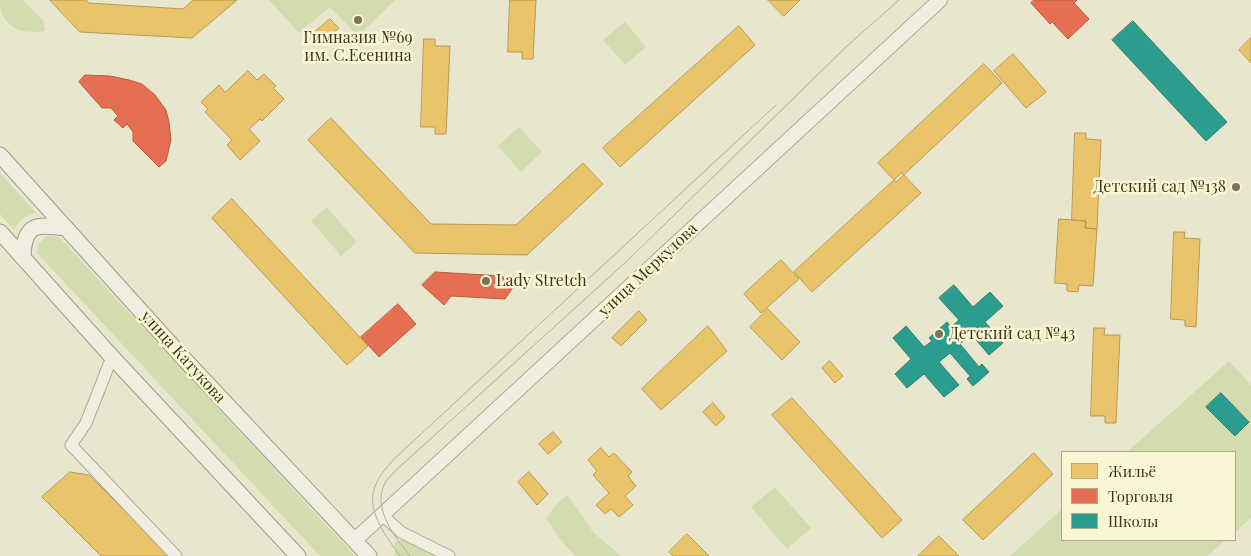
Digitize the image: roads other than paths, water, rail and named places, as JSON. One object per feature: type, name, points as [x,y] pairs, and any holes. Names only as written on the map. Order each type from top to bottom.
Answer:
[{"type":"main road","name":"улица Катукова","points":[[0,155],[206,383],[369,556]]},
{"type":"main road","points":[[24,258],[24,243],[27,234],[36,227],[66,228]]},
{"type":"main road","points":[[0,232],[292,553]]},
{"type":"street","name":"улица Меркулова","points":[[355,540],[940,0]]},
{"type":"street","points":[[112,357],[86,423],[71,445],[176,556]]},
{"type":"street","points":[[382,515],[401,532],[449,556]]},
{"type":"tram line","points":[[410,556],[392,532],[381,504],[381,494],[384,485],[394,472],[627,261],[847,46],[899,0]]},
{"type":"tram line","points":[[400,556],[383,531],[374,512],[373,492],[382,473],[393,460],[776,105]]},
{"type":"place","name":"Гимназия №69 им. С.Есенина","points":[[358,20]]},
{"type":"place","name":"Детский сад №138","points":[[1236,187]]},
{"type":"place","name":"Lady Stretch","points":[[486,281]]},
{"type":"place","name":"Детский сад №43","points":[[939,334]]}]
